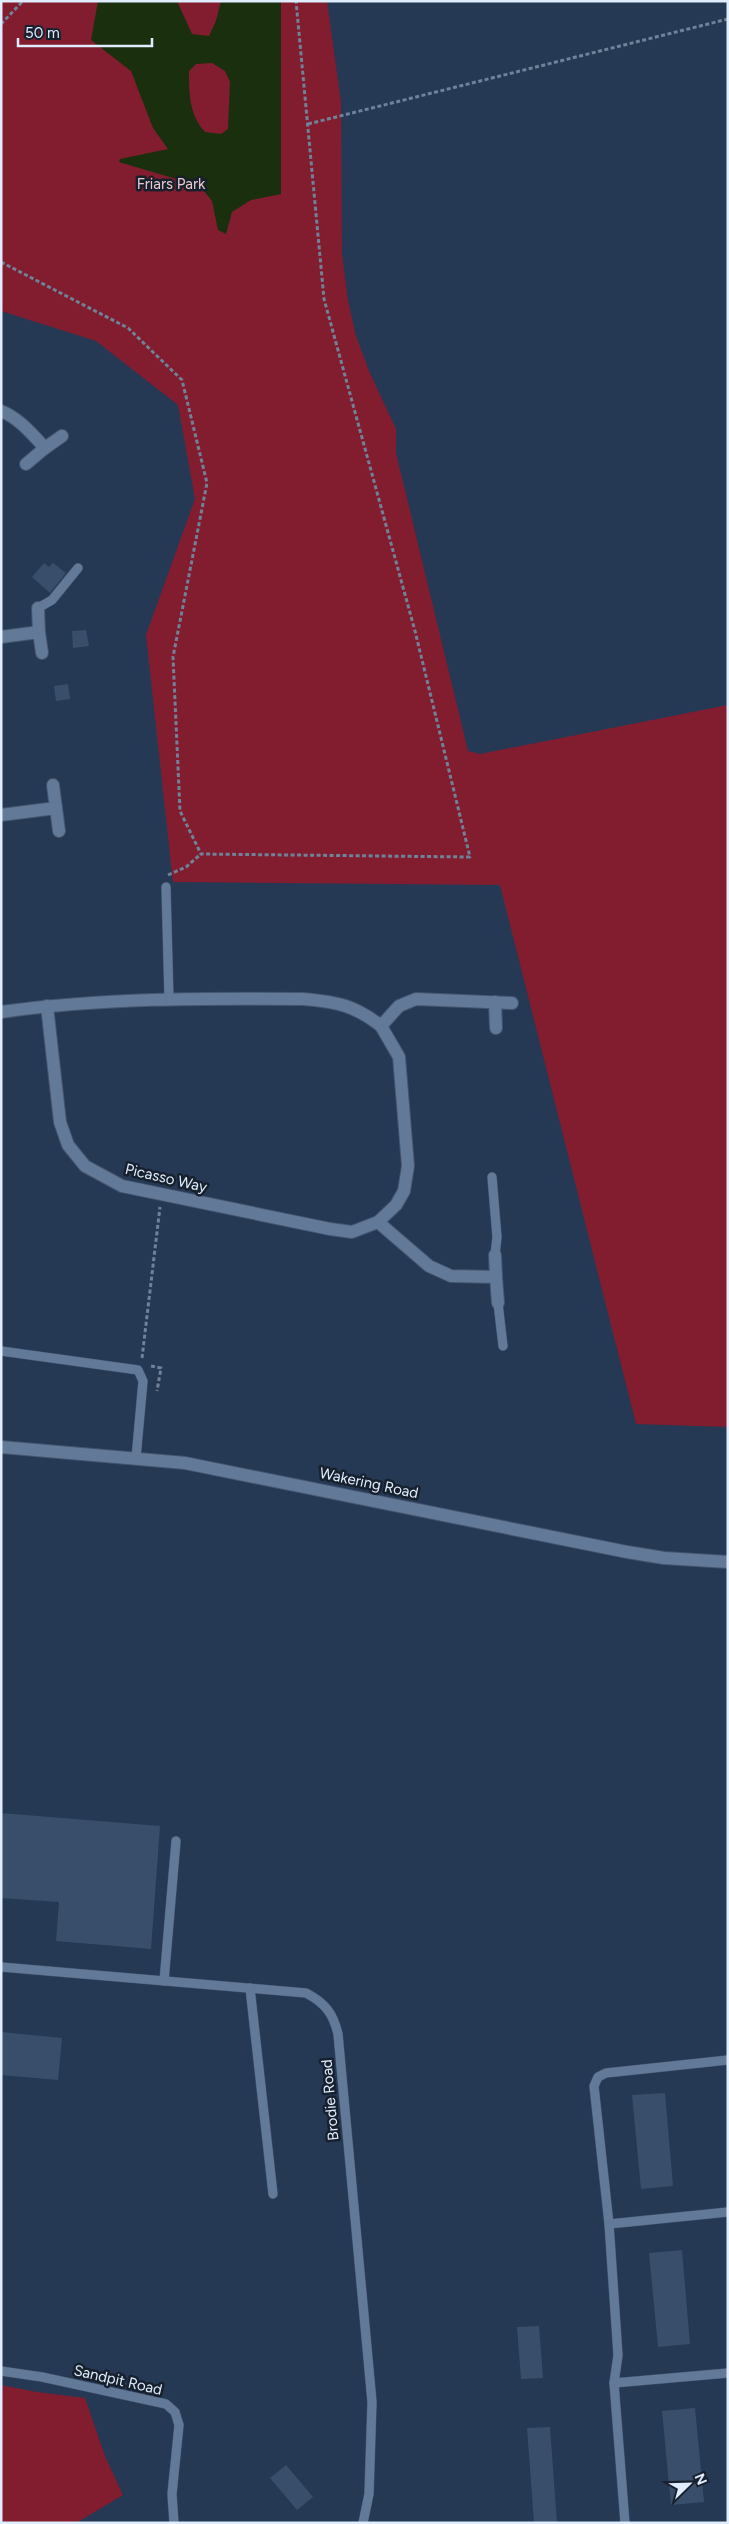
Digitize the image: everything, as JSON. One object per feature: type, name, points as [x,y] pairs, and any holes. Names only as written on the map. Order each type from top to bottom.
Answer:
[{"type":"street","points":[[1,411],[9,414],[27,429],[45,448]]},
{"type":"street","points":[[26,464],[62,436]]},
{"type":"street","points":[[38,608],[42,652]]},
{"type":"street","points":[[1,637],[39,632]]},
{"type":"street","points":[[53,785],[59,831]]},
{"type":"street","points":[[1,815],[56,808]]},
{"type":"street","name":"Picasso Way","points":[[1,1012],[47,1006],[169,999],[295,999],[332,1001],[352,1007],[381,1026],[399,1056],[408,1166],[404,1191],[396,1205],[378,1222],[352,1232],[330,1230],[122,1186],[102,1177],[85,1166],[68,1146],[60,1122],[47,1006]]},
{"type":"street","points":[[381,1026],[399,1006],[416,999],[512,1002]]},
{"type":"street","points":[[495,1002],[496,1028]]},
{"type":"street","points":[[378,1222],[428,1266],[451,1276],[496,1277]]},
{"type":"street","points":[[495,1255],[498,1303]]},
{"type":"street","name":"Wakering Road","points":[[1,1447],[185,1463],[636,1553],[664,1558],[728,1562]]},
{"type":"lane","points":[[38,608],[52,600],[78,568]]},
{"type":"lane","points":[[166,888],[169,999]]},
{"type":"lane","points":[[492,1177],[497,1237],[495,1255]]},
{"type":"lane","points":[[498,1303],[503,1346]]},
{"type":"lane","points":[[1,1351],[138,1370],[143,1381],[136,1458]]},
{"type":"lane","points":[[164,1981],[176,1841]]},
{"type":"lane","name":"Brodie Road","points":[[1,1966],[306,1993],[327,2007],[334,2019],[338,2034],[372,2402],[368,2494],[363,2523]]},
{"type":"lane","points":[[250,1988],[273,2194]]},
{"type":"lane","points":[[625,2523],[614,2383],[618,2355],[610,2224],[594,2086],[598,2077],[606,2073],[728,2060]]},
{"type":"lane","points":[[610,2224],[728,2212]]},
{"type":"lane","name":"Sandpit Road","points":[[1,2370],[166,2404],[175,2412],[179,2425],[172,2494],[174,2523]]},
{"type":"lane","points":[[614,2383],[728,2374]]},
{"type":"path","points":[[1,24],[22,1]]},
{"type":"path","points":[[166,888],[168,875],[186,866],[201,854],[470,857],[415,631],[324,299],[296,1]]},
{"type":"path","points":[[308,124],[728,19]]},
{"type":"path","points":[[1,262],[128,328],[182,380],[207,483],[174,658],[180,811],[201,854]]},
{"type":"path","points":[[141,1364],[162,1194]]},
{"type":"path","points":[[148,1365],[161,1368],[156,1395]]},
{"type":"green space","name":"Friars Park","points":[[1,1],[327,1],[341,102],[342,254],[348,300],[356,336],[369,371],[396,429],[396,453],[468,751],[480,754],[728,705],[728,1427],[636,1424],[500,885],[173,882],[146,635],[195,499],[178,405],[96,341],[1,311]]},
{"type":"green space","points":[[1,2385],[85,2398],[105,2456],[123,2495],[76,2523],[1,2523]]},
{"type":"shaded area","points":[[98,1],[177,1],[192,34],[209,36],[216,21],[221,1],[281,1],[281,194],[251,200],[232,212],[226,234],[218,230],[212,201],[200,186],[119,162],[120,159],[168,149],[153,128],[131,71],[91,40]],"holes":[[[212,63],[225,71],[230,82],[228,129],[221,134],[205,132],[193,111],[189,71],[196,64]]]},
{"type":"building","points":[[44,563],[49,567],[53,563],[66,573],[50,593],[32,577]]},
{"type":"building","points":[[86,630],[89,646],[73,648],[72,631]]},
{"type":"building","points":[[68,684],[70,699],[56,701],[54,686]]},
{"type":"building","points":[[1,1813],[160,1826],[151,1949],[56,1941],[59,1902],[1,1898]]},
{"type":"building","points":[[1,2032],[62,2038],[58,2080],[1,2075]]},
{"type":"building","points":[[665,2093],[673,2186],[641,2189],[632,2095]]},
{"type":"building","points":[[682,2250],[690,2344],[658,2347],[649,2253]]},
{"type":"building","points":[[539,2326],[543,2378],[521,2379],[517,2327]]},
{"type":"building","points":[[695,2408],[704,2502],[671,2505],[662,2411]]},
{"type":"building","points":[[550,2427],[557,2523],[534,2523],[527,2428]]},
{"type":"building","points":[[286,2465],[313,2497],[297,2510],[270,2478]]}]
